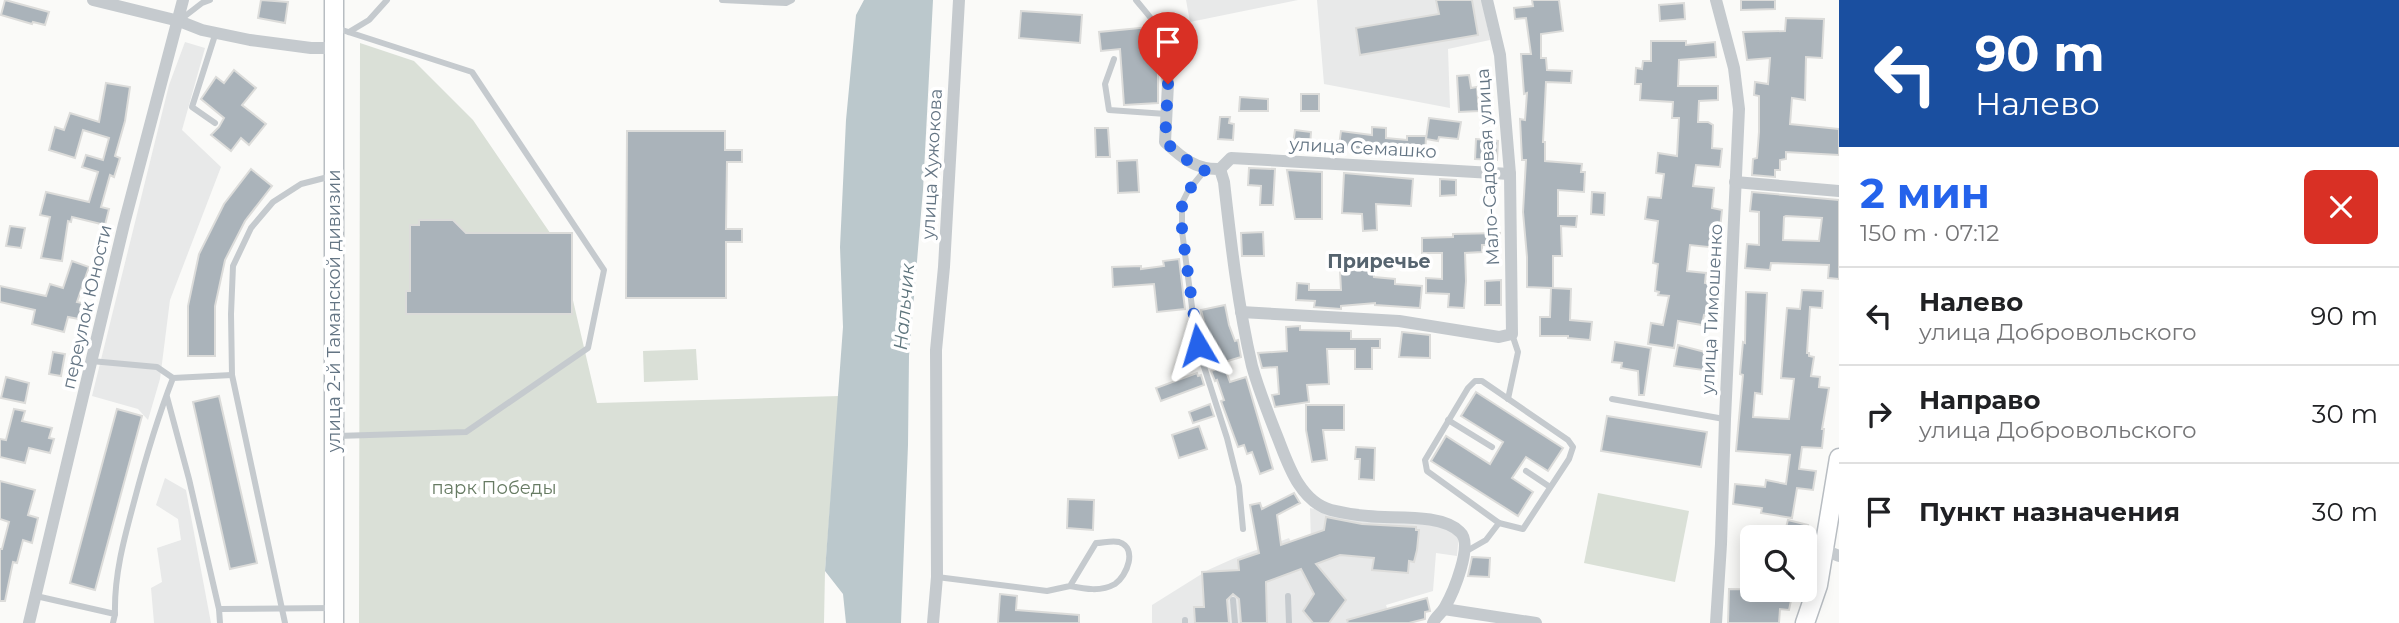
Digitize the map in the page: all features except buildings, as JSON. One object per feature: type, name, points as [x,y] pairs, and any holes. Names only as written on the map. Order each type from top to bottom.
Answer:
[{"type":"main road","name":"улица 2-й Таманской дивизии","points":[[334,0],[342,29],[334,48],[334,615]]},
{"type":"main road","points":[[1805,623],[1832,553],[1839,458]]},
{"type":"street","points":[[93,0],[216,32],[310,48],[334,48]]},
{"type":"street","name":"переулок Юности","points":[[29,623],[124,223],[183,0]]},
{"type":"street","name":"улица Хужокова","points":[[933,623],[937,577],[936,350],[944,267],[959,0]]},
{"type":"street","name":"Мало-Садовая улица","points":[[1488,0],[1500,55],[1510,174],[1512,334]]},
{"type":"street","name":"улица Тимошенко","points":[[1716,0],[1738,86],[1739,109],[1716,623]]},
{"type":"street","points":[[1165,56],[1168,84],[1165,142],[1192,164],[1205,170]]},
{"type":"street","name":"улица Семашко","points":[[1205,170],[1220,169],[1231,158],[1510,174]]},
{"type":"street","points":[[1220,169],[1241,312],[1253,368],[1285,455],[1300,485],[1314,502],[1332,510],[1365,516],[1442,521],[1460,531],[1465,552],[1444,609],[1433,623]]},
{"type":"street","points":[[1735,182],[1839,191]]},
{"type":"street","points":[[1241,312],[1399,321],[1499,337],[1512,334]]},
{"type":"street","points":[[1444,609],[1536,623]]},
{"type":"lane","points":[[179,21],[210,0]]},
{"type":"lane","points":[[342,29],[369,20],[387,0]]},
{"type":"lane","points":[[722,0],[786,3],[792,0]]},
{"type":"lane","points":[[1136,0],[1158,27],[1163,37],[1165,56]]},
{"type":"lane","points":[[334,436],[466,432],[588,348],[604,270],[472,72],[342,29]]},
{"type":"lane","points":[[215,123],[192,107],[216,32]]},
{"type":"lane","points":[[1114,59],[1105,84],[1109,110],[1166,114]]},
{"type":"lane","points":[[1205,170],[1182,203],[1182,231],[1198,345],[1239,486],[1243,529]]},
{"type":"lane","points":[[285,623],[284,608],[232,375],[233,266],[251,228],[273,202],[301,184],[334,176]]},
{"type":"lane","points":[[1508,399],[1518,352],[1512,334]]},
{"type":"lane","points":[[92,361],[157,367],[173,378],[232,375]]},
{"type":"lane","points":[[113,623],[120,555],[153,431],[173,378]]},
{"type":"lane","points":[[1475,381],[1482,381],[1568,440],[1573,447],[1569,459],[1523,529],[1499,523],[1427,471],[1424,460],[1448,420],[1468,388],[1475,381]]},
{"type":"lane","points":[[166,395],[189,480],[220,623]]},
{"type":"lane","points":[[1612,399],[1725,419]]},
{"type":"lane","points":[[1448,420],[1492,447]]},
{"type":"lane","points":[[1526,471],[1550,487]]},
{"type":"lane","points":[[1465,552],[1486,540],[1499,523]]},
{"type":"lane","points":[[937,577],[1047,591],[1070,586],[1092,590],[1114,584],[1123,577],[1130,556],[1125,546],[1118,542],[1096,543],[1070,586]]},
{"type":"lane","points":[[36,596],[115,614]]},
{"type":"lane","points":[[1288,596],[1289,623]]},
{"type":"lane","points":[[1234,600],[1235,623]]},
{"type":"lane","points":[[219,609],[284,608],[334,615]]},
{"type":"shaded area","points":[[1186,0],[1298,0],[1190,22]]},
{"type":"shaded area","points":[[1317,0],[1482,0],[1490,40],[1448,49],[1450,108],[1324,84]]},
{"type":"shaded area","points":[[185,42],[205,48],[182,130],[221,167],[170,300],[160,379],[148,420],[138,409],[92,396],[169,85]]},
{"type":"shaded area","points":[[165,478],[186,490],[211,623],[154,623],[151,588],[162,582],[157,548],[181,540],[178,519],[156,505]]},
{"type":"shaded area","points":[[1310,508],[1350,517],[1436,524],[1459,533],[1457,556],[1436,553],[1433,591],[1386,605],[1392,623],[1152,623],[1152,605],[1208,570],[1289,538],[1295,550],[1311,543]]},
{"type":"green space","name":"парк Победы","points":[[360,43],[414,61],[473,120],[561,249],[597,403],[839,396],[825,571],[824,623],[359,623]]},
{"type":"green space","points":[[696,349],[698,380],[644,382],[643,351]]},
{"type":"green space","points":[[1598,493],[1689,511],[1675,582],[1584,563]]},
{"type":"water","name":"Нальчик","points":[[864,0],[933,0],[923,190],[909,356],[901,623],[846,623],[843,594],[825,571],[843,327],[840,247],[846,120],[856,15]]},
{"type":"district","name":"Приречье","points":[[1379,261]]},
{"type":"route","points":[[1168,84],[1165,142],[1192,164],[1205,170],[1182,203],[1182,231],[1198,345]]}]
